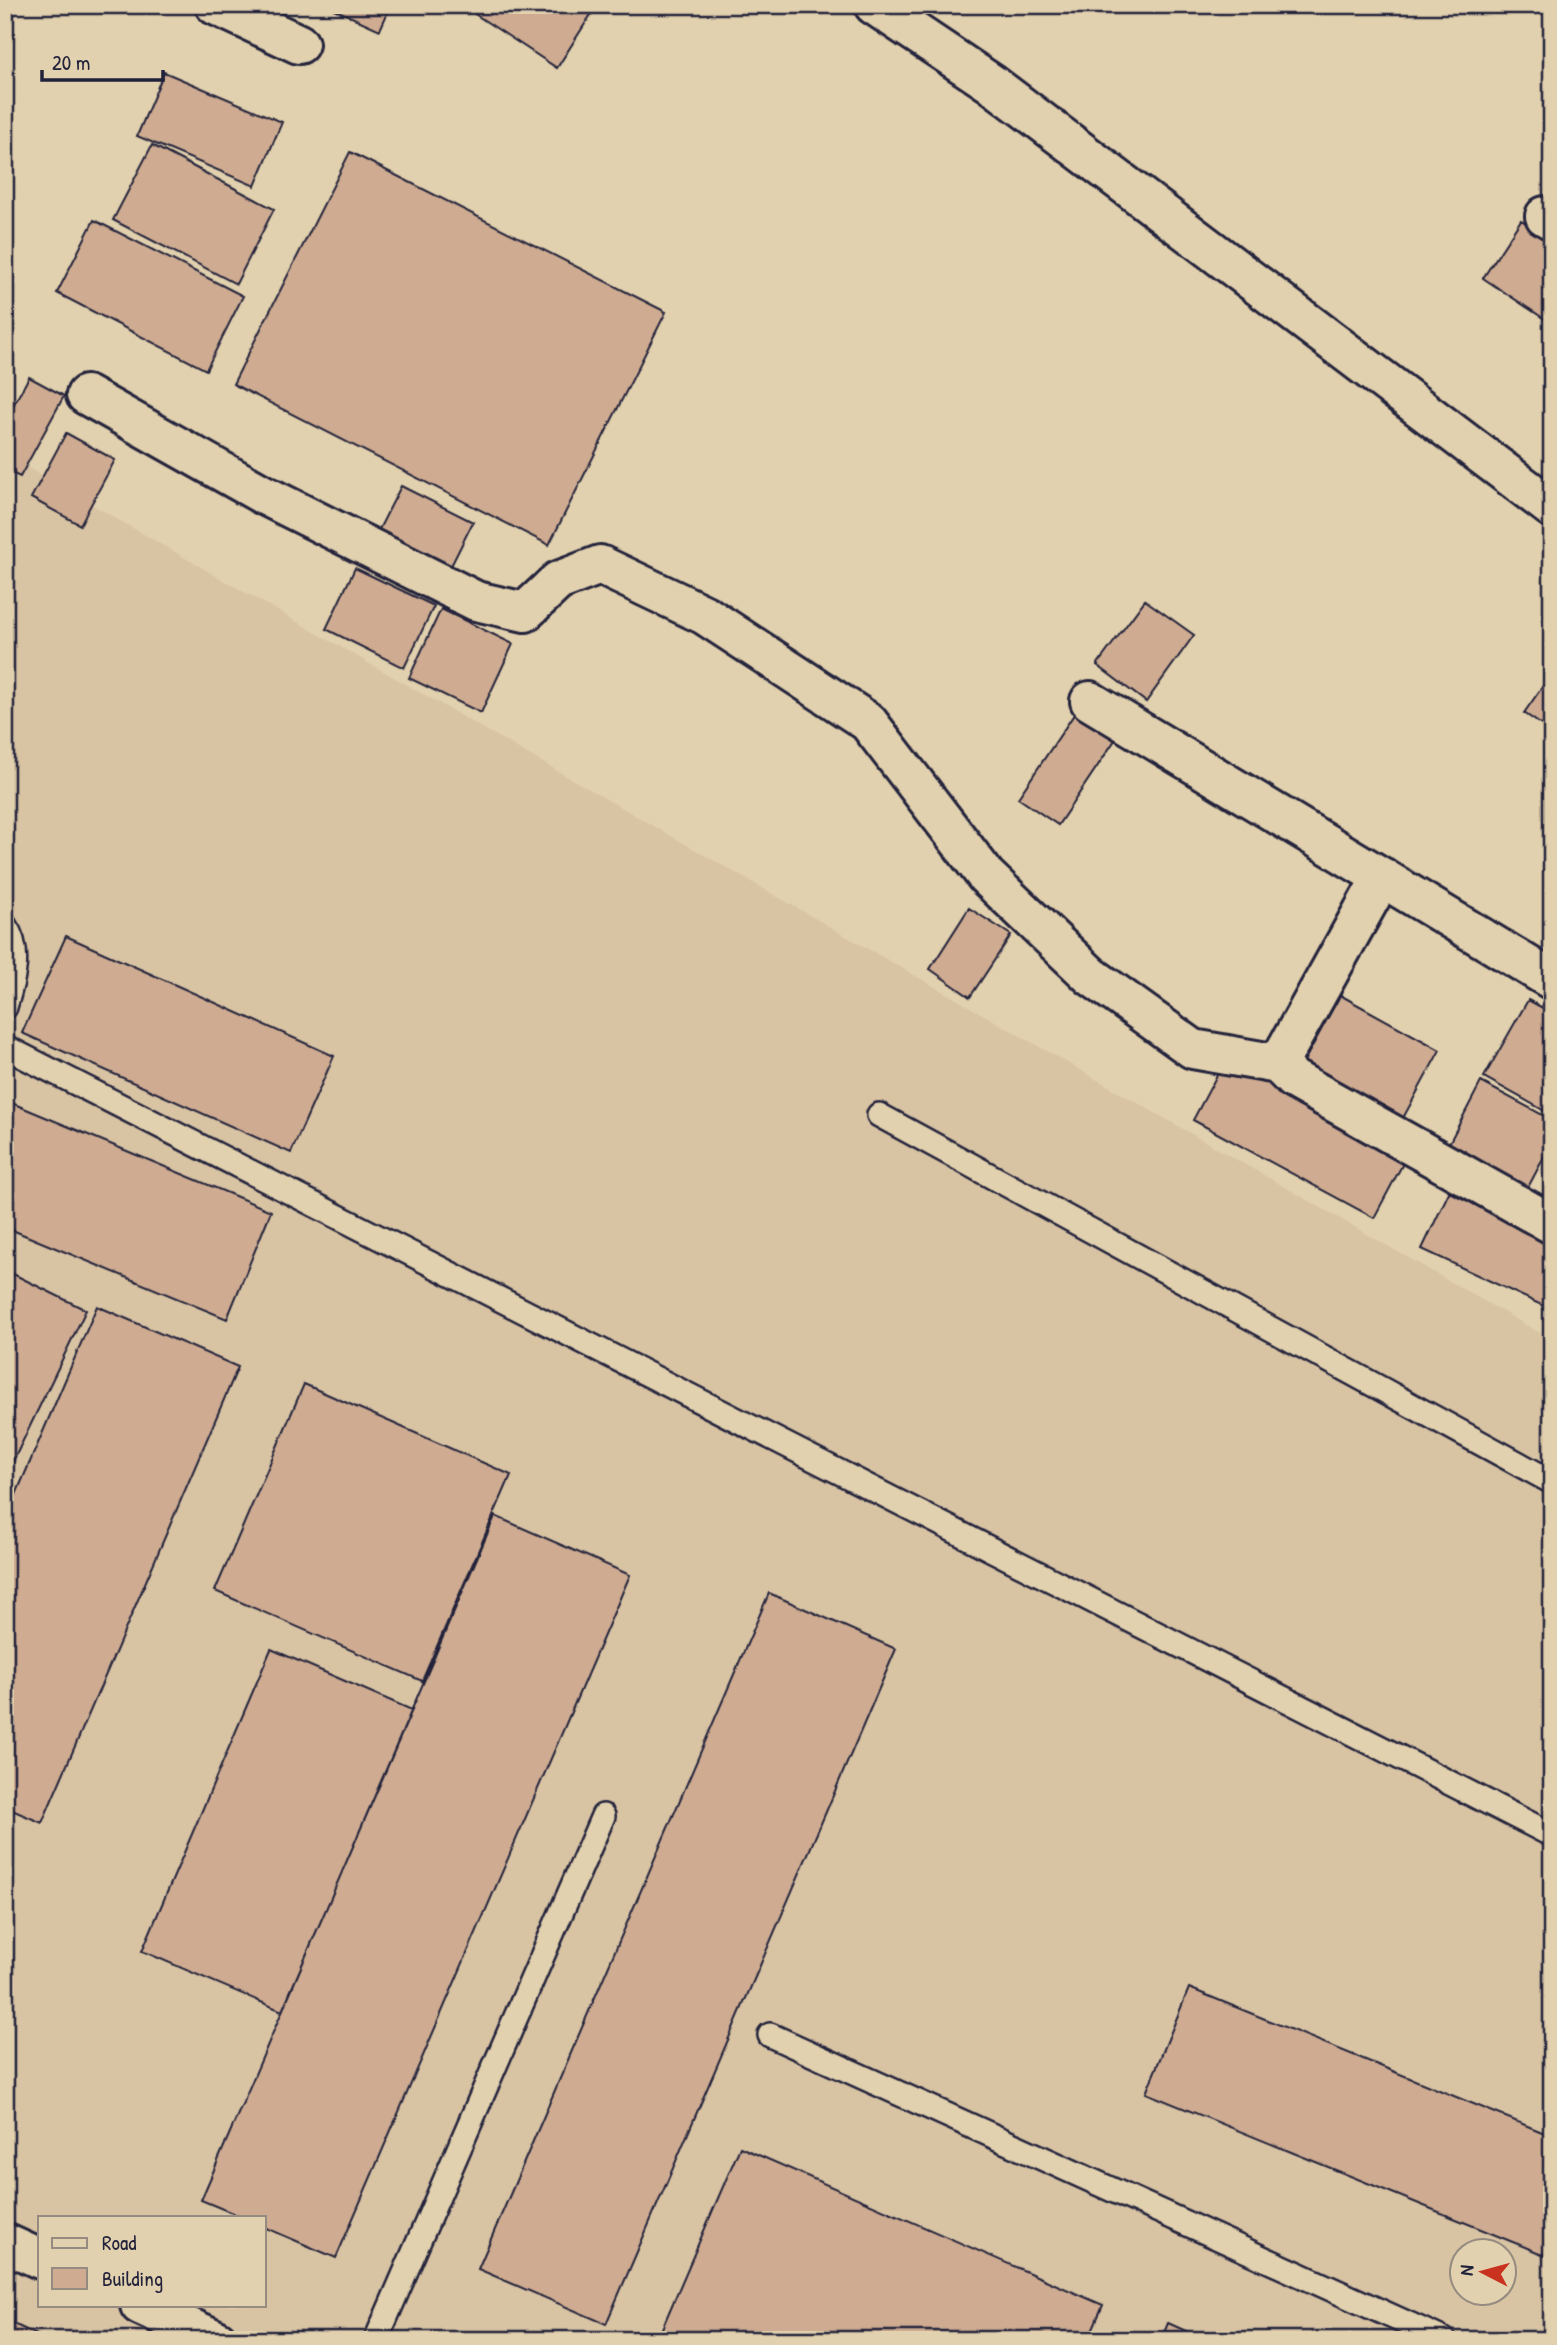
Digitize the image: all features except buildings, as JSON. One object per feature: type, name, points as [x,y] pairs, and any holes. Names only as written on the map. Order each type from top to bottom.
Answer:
[{"type":"street","points":[[215,5],[299,44]]},
{"type":"street","points":[[874,5],[992,84],[1552,508]]},
{"type":"street","points":[[86,395],[262,494],[476,601],[525,612],[558,581],[600,565],[705,615],[868,722],[986,876],[1091,976],[1193,1049],[1278,1064],[1293,1079],[1552,1224]]},
{"type":"street","points":[[1090,701],[1552,980]]},
{"type":"street","points":[[1278,1064],[1382,877]]},
{"type":"street","points":[[5,2243],[38,2258]]},
{"type":"street","points":[[142,2306],[217,2340]]},
{"type":"lane","points":[[5,926],[10,933],[16,970],[5,1007]]},
{"type":"lane","points":[[5,1046],[1552,1835]]},
{"type":"lane","points":[[879,1115],[1552,1482]]},
{"type":"lane","points":[[376,2340],[603,1816]]},
{"type":"lane","points":[[770,2035],[1444,2340]]},
{"type":"shaded area","points":[[5,455],[1552,1340],[1552,2340],[5,2340]]}]
